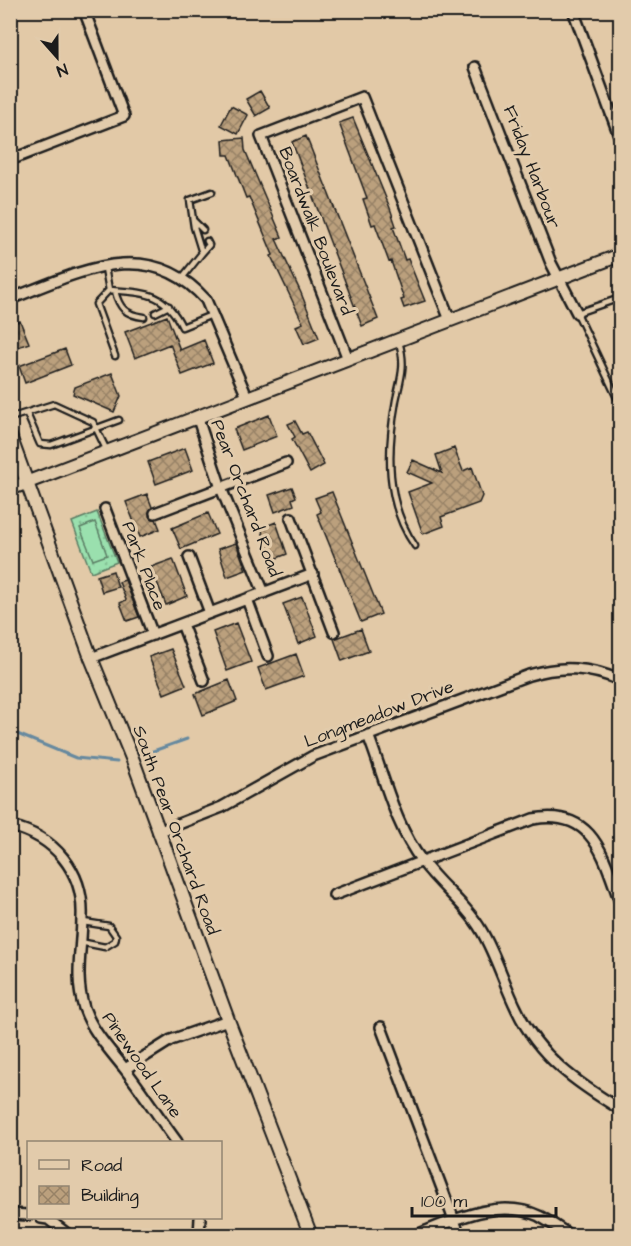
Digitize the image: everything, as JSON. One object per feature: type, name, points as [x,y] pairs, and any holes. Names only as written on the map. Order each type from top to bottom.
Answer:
[{"type":"street","points":[[10,160],[124,116],[84,10]]},
{"type":"street","points":[[573,10],[621,138]]},
{"type":"street","name":"Friday Harbour","points":[[475,67],[559,278],[577,313]]},
{"type":"street","name":"Boardwalk Boulevard","points":[[348,359],[261,136],[291,124],[362,97],[450,320]]},
{"type":"street","points":[[10,489],[621,255]]},
{"type":"street","points":[[10,299],[105,265],[134,263],[153,266],[182,278],[206,300],[214,314],[247,398]]},
{"type":"street","name":"Pear Orchard Road","points":[[197,416],[221,488],[264,593]]},
{"type":"street","name":"South Pear Orchard Road","points":[[10,436],[91,658],[311,1236]]},
{"type":"street","name":"Park Place","points":[[155,513],[286,463]]},
{"type":"street","name":"Park Place","points":[[105,509],[153,635]]},
{"type":"street","points":[[291,518],[334,632]]},
{"type":"street","points":[[189,557],[210,613]]},
{"type":"street","name":"Park Place","points":[[91,658],[312,574]]},
{"type":"street","points":[[247,599],[268,656]]},
{"type":"street","name":"Park Place","points":[[182,624],[204,681]]},
{"type":"street","name":"Longmeadow Drive","points":[[158,832],[222,807],[313,756],[549,669],[586,668],[621,680]]},
{"type":"street","points":[[368,735],[402,824],[421,860],[481,929],[515,1007],[536,1042],[575,1081],[621,1109]]},
{"type":"street","points":[[334,895],[533,819],[559,817],[580,825],[595,839],[621,902]]},
{"type":"street","name":"Pinewood Lane","points":[[10,826],[28,830],[51,844],[68,861],[79,888],[82,922],[79,984],[84,1008],[98,1035],[176,1141]]},
{"type":"street","points":[[125,1069],[171,1040],[228,1020]]},
{"type":"street","points":[[381,1027],[460,1236]]},
{"type":"street","points":[[414,1236],[454,1220],[488,1210],[519,1211],[537,1215],[571,1236]]},
{"type":"street","points":[[10,1214],[27,1215]]},
{"type":"street","points":[[48,1219],[70,1236]]},
{"type":"street","points":[[199,1236],[200,1219]]},
{"type":"lane","points":[[202,253],[190,200],[212,192]]},
{"type":"lane","points":[[193,220],[203,230]]},
{"type":"lane","points":[[182,278],[209,245],[207,241]]},
{"type":"lane","points":[[105,265],[109,290]]},
{"type":"lane","points":[[109,290],[151,294],[169,306],[182,327],[214,314]]},
{"type":"lane","points":[[109,290],[96,304],[115,356]]},
{"type":"lane","points":[[115,291],[118,302],[125,312],[131,316],[144,317]]},
{"type":"lane","points":[[621,298],[577,313],[621,404]]},
{"type":"lane","points":[[155,313],[169,306]]},
{"type":"lane","points":[[399,339],[404,366],[391,436],[390,478],[406,533],[415,546]]},
{"type":"lane","points":[[10,418],[54,404],[93,422],[107,451]]},
{"type":"lane","points":[[27,414],[37,431],[40,444],[51,445],[119,420]]},
{"type":"lane","points":[[72,418],[79,416]]},
{"type":"lane","points":[[80,942],[105,947],[115,941],[116,936],[109,926],[82,922]]},
{"type":"green space","points":[[97,512],[117,562],[91,572],[72,522]]},
{"type":"green space","points":[[95,522],[107,555],[93,560],[80,528]]},
{"type":"building","points":[[260,91],[270,108],[256,116],[246,99]]},
{"type":"building","points":[[231,106],[248,115],[238,134],[221,125]]},
{"type":"building","points":[[353,118],[390,208],[396,226],[393,227],[405,260],[408,259],[425,301],[404,308],[401,300],[404,299],[391,261],[389,262],[375,224],[372,225],[363,199],[367,198],[339,123]]},
{"type":"building","points":[[306,136],[378,319],[362,326],[292,142]]},
{"type":"building","points":[[244,138],[245,150],[282,237],[276,239],[319,338],[304,344],[296,326],[303,323],[271,256],[273,255],[249,197],[246,198],[229,155],[224,155],[223,140]]},
{"type":"building","points":[[167,316],[180,350],[204,340],[213,363],[182,375],[170,344],[135,358],[125,332]]},
{"type":"building","points":[[20,321],[29,343],[10,350],[10,324]]},
{"type":"building","points":[[65,349],[71,365],[25,383],[19,366]]},
{"type":"building","points":[[112,373],[121,396],[114,412],[73,394],[75,387]]},
{"type":"building","points":[[269,415],[277,436],[242,450],[234,429]]},
{"type":"building","points":[[295,421],[302,434],[307,432],[324,465],[310,473],[292,439],[295,437],[288,424]]},
{"type":"building","points":[[185,448],[193,470],[156,484],[148,462]]},
{"type":"building","points":[[454,448],[463,471],[472,467],[482,496],[479,503],[441,517],[444,526],[423,534],[408,492],[432,483],[407,472],[413,460],[442,473],[436,455]]},
{"type":"building","points":[[292,487],[296,497],[292,499],[294,505],[275,512],[269,495]]},
{"type":"building","points":[[332,492],[381,614],[361,622],[317,514],[321,512],[315,498]]},
{"type":"building","points":[[147,494],[152,507],[149,516],[156,519],[160,529],[140,537],[126,502]]},
{"type":"building","points":[[208,513],[217,534],[181,549],[172,528]]},
{"type":"building","points":[[276,522],[287,554],[272,560],[261,528]]},
{"type":"building","points":[[236,543],[246,570],[227,577],[218,549]]},
{"type":"building","points":[[173,559],[187,596],[166,605],[151,567]]},
{"type":"building","points":[[113,571],[118,587],[102,592],[97,576]]},
{"type":"building","points":[[125,580],[139,617],[127,621],[120,603],[126,600],[119,582]]},
{"type":"building","points":[[302,597],[317,636],[298,644],[283,604]]},
{"type":"building","points":[[236,623],[251,662],[227,671],[213,632]]},
{"type":"building","points":[[361,629],[369,651],[342,661],[334,639]]},
{"type":"building","points":[[171,649],[186,685],[164,694],[149,657]]},
{"type":"building","points":[[296,654],[304,676],[266,690],[258,668]]},
{"type":"building","points":[[229,680],[237,701],[203,715],[195,694]]},
{"type":"waterway","points":[[10,731],[76,758],[117,762]]},
{"type":"waterway","points":[[142,755],[187,739]]}]
